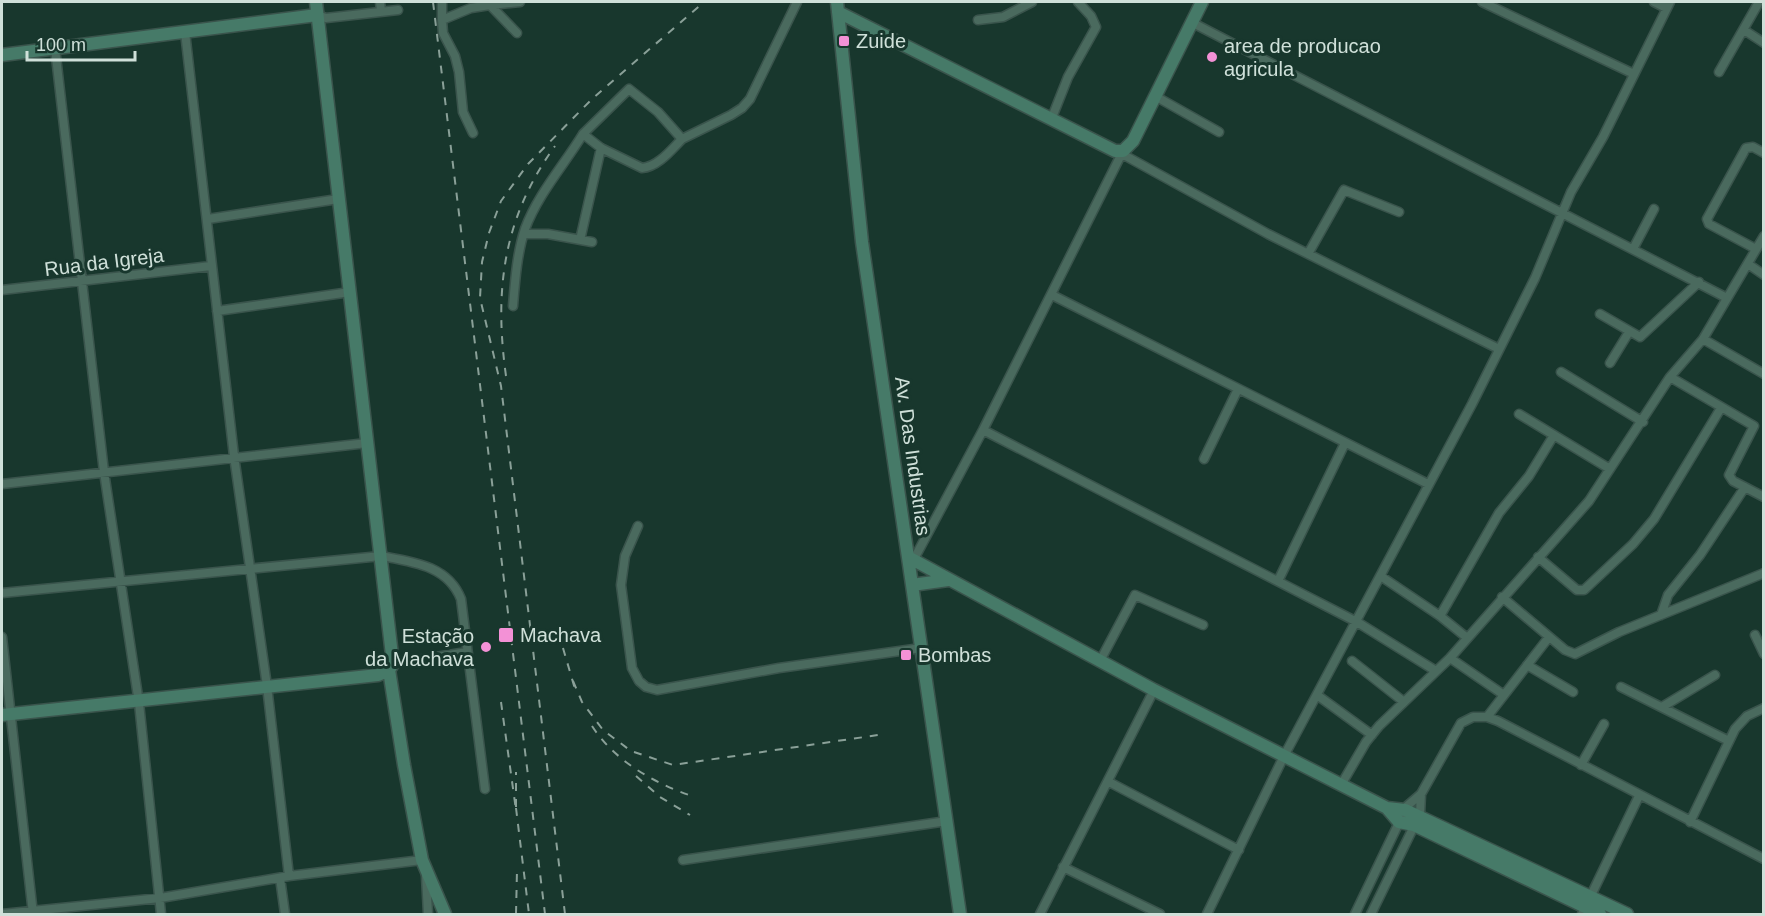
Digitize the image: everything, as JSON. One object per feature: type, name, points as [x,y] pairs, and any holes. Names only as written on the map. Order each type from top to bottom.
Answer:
[{"type":"street","points":[[316,2],[381,556],[391,667],[404,765],[424,864],[429,915]]},
{"type":"street","points":[[442,2],[443,33],[455,56],[463,112],[473,133]]},
{"type":"street","points":[[442,20],[489,3],[520,2]]},
{"type":"street","points":[[582,134],[601,148],[642,168],[648,168],[682,139],[742,108],[750,99],[797,2]]},
{"type":"street","points":[[978,20],[1003,17],[1032,2]]},
{"type":"street","points":[[1051,120],[1068,77],[1096,27],[1092,16],[1078,2]]},
{"type":"street","points":[[1202,2],[1132,141],[1122,153],[983,430],[911,559],[1154,690],[1387,808],[1405,810],[1416,821],[1600,915]]},
{"type":"street","points":[[1482,2],[1634,74]]},
{"type":"street","points":[[1207,915],[1284,756],[1382,577],[1499,349],[1563,216],[1571,192],[1668,5],[1654,2]]},
{"type":"street","points":[[1719,72],[1759,2]]},
{"type":"street","points":[[489,3],[517,33]]},
{"type":"street","points":[[2,55],[317,15],[326,18],[381,6],[398,10]]},
{"type":"street","points":[[837,7],[1051,120],[1108,149],[1122,153],[1308,254],[1499,349]]},
{"type":"street","name":"Av. Das Industrias","points":[[837,7],[862,242],[911,559],[912,585],[960,915]]},
{"type":"street","points":[[1191,22],[1563,216],[1727,298]]},
{"type":"street","points":[[1744,30],[1764,43]]},
{"type":"street","points":[[185,32],[234,456],[267,686],[284,877],[285,915]]},
{"type":"street","points":[[55,48],[104,472],[139,703],[161,915]]},
{"type":"street","points":[[513,306],[517,262],[524,234],[548,187],[582,134],[629,89],[658,112],[682,139]]},
{"type":"street","points":[[1155,96],[1220,132]]},
{"type":"street","points":[[1756,249],[1709,224],[1707,219],[1746,148],[1753,147],[1764,153]]},
{"type":"street","points":[[580,240],[601,148]]},
{"type":"street","points":[[1308,254],[1344,190],[1399,212]]},
{"type":"street","points":[[208,219],[338,199]]},
{"type":"street","points":[[1633,249],[1654,209]]},
{"type":"street","points":[[524,234],[548,234],[592,242]]},
{"type":"street","points":[[1341,785],[1372,735],[1450,658],[1538,556],[1581,512],[1643,422],[1670,377],[1703,339],[1764,236]]},
{"type":"street","points":[[1748,264],[1764,275]]},
{"type":"street","name":"Rua da Igreja","points":[[2,290],[211,266]]},
{"type":"street","points":[[1600,314],[1629,332],[1642,337],[1699,282]]},
{"type":"street","points":[[217,311],[350,292]]},
{"type":"street","points":[[1052,295],[1428,484]]},
{"type":"street","points":[[1610,363],[1629,332]]},
{"type":"street","points":[[1703,339],[1764,374]]},
{"type":"street","points":[[1562,372],[1643,422]]},
{"type":"street","points":[[1670,377],[1754,426],[1729,472],[1730,479],[1764,496]]},
{"type":"street","points":[[1204,459],[1238,389]]},
{"type":"street","points":[[1538,556],[1577,590],[1584,590],[1633,544],[1654,519],[1721,408]]},
{"type":"street","points":[[1519,414],[1610,470]]},
{"type":"street","points":[[983,430],[1357,622],[1436,671]]},
{"type":"street","points":[[1440,616],[1499,513],[1529,476],[1554,435]]},
{"type":"street","points":[[2,484],[234,456],[367,443]]},
{"type":"street","points":[[1278,581],[1345,443]]},
{"type":"street","points":[[1661,615],[1668,595],[1700,555],[1745,487]]},
{"type":"street","points":[[638,526],[625,556],[621,585],[632,668],[646,687],[657,690],[668,689],[779,668],[921,648]]},
{"type":"street","points":[[2,593],[119,583],[249,567],[381,556],[424,565],[444,574],[456,585],[462,599],[485,789]]},
{"type":"street","points":[[1503,597],[1564,650],[1575,654],[1763,572]]},
{"type":"street","points":[[1382,577],[1440,616],[1466,637]]},
{"type":"street","points":[[912,585],[948,580]]},
{"type":"street","points":[[1100,662],[1135,595],[1203,625]]},
{"type":"street","points":[[1755,634],[1764,654]]},
{"type":"street","points":[[2,637],[7,715],[33,913]]},
{"type":"street","points":[[1487,717],[1549,637]]},
{"type":"street","points":[[7,715],[139,703],[267,686],[378,675],[391,667],[467,652]]},
{"type":"street","points":[[1450,658],[1504,695]]},
{"type":"street","points":[[1353,661],[1404,702]]},
{"type":"street","points":[[1527,665],[1573,692]]},
{"type":"street","points":[[1662,707],[1715,675]]},
{"type":"street","points":[[1621,687],[1729,741]]},
{"type":"street","points":[[1040,915],[1154,690]]},
{"type":"street","points":[[1317,695],[1372,735]]},
{"type":"street","points":[[1690,822],[1740,722],[1764,708]]},
{"type":"street","points":[[1355,915],[1405,810],[1421,794],[1461,723],[1473,717],[1487,717],[1764,859]]},
{"type":"street","points":[[1581,765],[1604,724]]},
{"type":"street","points":[[1109,782],[1239,850]]},
{"type":"street","points":[[1371,915],[1422,808],[1421,794]]},
{"type":"street","points":[[1586,906],[1639,796]]},
{"type":"street","points":[[1387,808],[1399,822]]},
{"type":"street","points":[[683,860],[947,821]]},
{"type":"street","points":[[1399,822],[1416,821]]},
{"type":"street","points":[[1386,849],[1400,855]]},
{"type":"street","points":[[2,914],[33,913],[160,898],[284,877],[424,864]]},
{"type":"street","points":[[424,864],[445,915]]},
{"type":"street","points":[[1063,867],[1160,915]]},
{"type":"street","points":[[1586,906],[1627,915]]},
{"type":"railway","points":[[433,2],[545,914]]},
{"type":"railway","points":[[565,914],[501,386],[480,298],[482,262],[489,233],[501,201],[528,164],[592,99],[704,2]]},
{"type":"railway","points":[[506,376],[501,314],[506,256],[513,228],[524,200],[537,173],[555,146]]},
{"type":"railway","points":[[563,648],[575,689]]},
{"type":"railway","points":[[573,681],[582,702],[603,730],[631,751],[673,765],[885,734]]},
{"type":"railway","points":[[501,702],[516,810],[516,772]]},
{"type":"railway","points":[[592,726],[611,749],[635,768],[661,784],[689,795]]},
{"type":"railway","points":[[636,776],[660,797],[690,815]]},
{"type":"railway","points":[[516,808],[529,914]]},
{"type":"railway","points":[[516,914],[517,870]]},
{"type":"place","name":"Zuide","points":[[844,41]]},
{"type":"place","name":"area de producao agricula","points":[[1212,57]]},
{"type":"place","name":"Machava","points":[[506,635]]},
{"type":"place","name":"Estação da Machava","points":[[486,647]]},
{"type":"place","name":"Bombas","points":[[906,655]]}]
